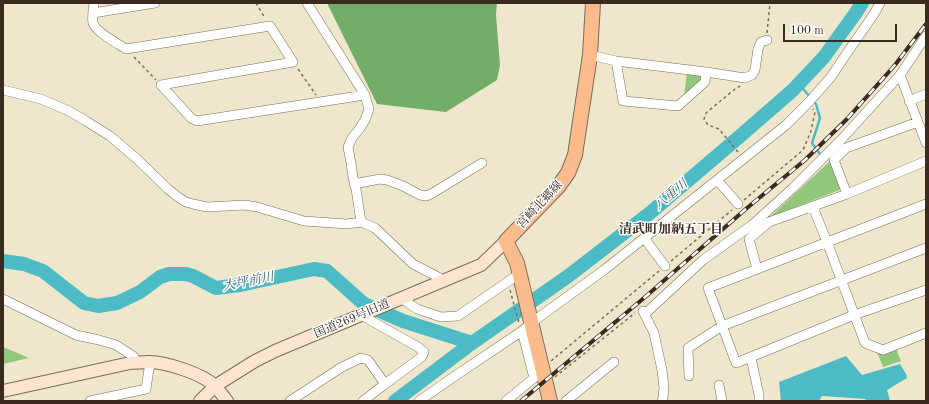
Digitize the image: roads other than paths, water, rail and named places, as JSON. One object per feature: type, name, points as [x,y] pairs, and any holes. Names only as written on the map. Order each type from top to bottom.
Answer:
[{"type":"main road","name":"宮崎北郷線","points":[[506,241],[558,187],[568,173],[575,155],[590,55],[593,3]]},
{"type":"main road","points":[[506,241],[517,263],[516,279],[550,401]]},
{"type":"street","points":[[94,3],[93,21],[96,28],[126,49],[270,26],[293,62],[162,85],[192,118],[197,121],[365,95]]},
{"type":"street","points":[[93,13],[154,3]]},
{"type":"street","points":[[306,3],[365,95],[369,109],[363,124],[352,138],[348,147],[361,222]]},
{"type":"street","points":[[419,401],[604,270],[786,125],[831,78],[880,3]]},
{"type":"street","points":[[662,401],[664,388],[662,370],[654,333],[644,311],[646,312],[704,260],[752,225],[793,188],[840,141],[900,75],[926,36]]},
{"type":"street","points":[[590,55],[616,61],[745,78],[752,75],[755,70],[760,42],[767,40]]},
{"type":"street","points":[[914,54],[926,49]]},
{"type":"street","points":[[616,61],[623,101],[678,106],[705,82],[706,72]]},
{"type":"street","points":[[900,75],[926,142]]},
{"type":"street","points":[[3,90],[41,100],[69,111],[86,121],[110,136],[178,197],[192,204],[207,207],[245,205],[257,207],[304,221],[347,224],[361,222],[375,228],[413,264],[438,277],[442,281]]},
{"type":"street","points":[[909,101],[926,94]]},
{"type":"street","points":[[847,194],[834,160],[846,148],[918,122]]},
{"type":"street","points":[[757,269],[750,239],[769,222],[847,194],[926,161]]},
{"type":"street","points":[[354,184],[380,179],[387,180],[420,195],[426,196],[482,163]]},
{"type":"street","points":[[717,180],[738,204]]},
{"type":"street","points":[[926,204],[708,288],[736,363],[854,315],[926,290]]},
{"type":"street","points":[[813,207],[828,242],[865,343],[883,350],[926,333]]},
{"type":"street","points":[[644,238],[664,266]]},
{"type":"street","name":"国道269号旧道","points":[[200,401],[215,386],[255,361],[364,313],[481,265],[506,241]]},
{"type":"street","points":[[689,376],[688,348],[722,326],[926,248]]},
{"type":"street","points":[[401,298],[417,309],[441,317],[458,316],[516,279]]},
{"type":"street","points":[[3,299],[76,335],[116,345],[133,356],[136,363]]},
{"type":"street","points":[[363,401],[419,359],[424,352],[364,313]]},
{"type":"street","points":[[506,401],[534,378],[528,324]]},
{"type":"street","points":[[290,401],[342,367],[361,358],[368,360],[385,384]]},
{"type":"street","points":[[751,358],[759,401]]},
{"type":"street","points":[[90,401],[146,389],[150,362]]},
{"type":"street","points":[[3,391],[117,366],[150,362],[171,365],[205,379],[215,386],[227,401]]},
{"type":"street","points":[[566,401],[614,362]]},
{"type":"street","points":[[719,385],[722,401]]},
{"type":"water","points":[[846,356],[862,375],[900,364],[907,378],[887,390],[890,401],[868,401],[865,399],[822,396],[819,401],[781,401],[779,382]]},
{"type":"waterway","name":"八重川","points":[[395,401],[472,343],[567,277],[650,213],[793,90],[824,57],[862,3]]},
{"type":"waterway","points":[[799,84],[816,104],[820,118],[812,143],[820,154]]},
{"type":"waterway","name":"大坪前川","points":[[3,261],[24,264],[43,271],[84,303],[98,306],[117,303],[140,292],[160,277],[169,274],[186,274],[193,276],[216,288],[240,285],[314,269],[327,271],[364,304],[403,321],[472,343]]},
{"type":"railway","points":[[521,401],[805,160],[847,119],[895,65],[926,24]]},
{"type":"district","name":"清武町加納五丁目","points":[[671,230]]}]
